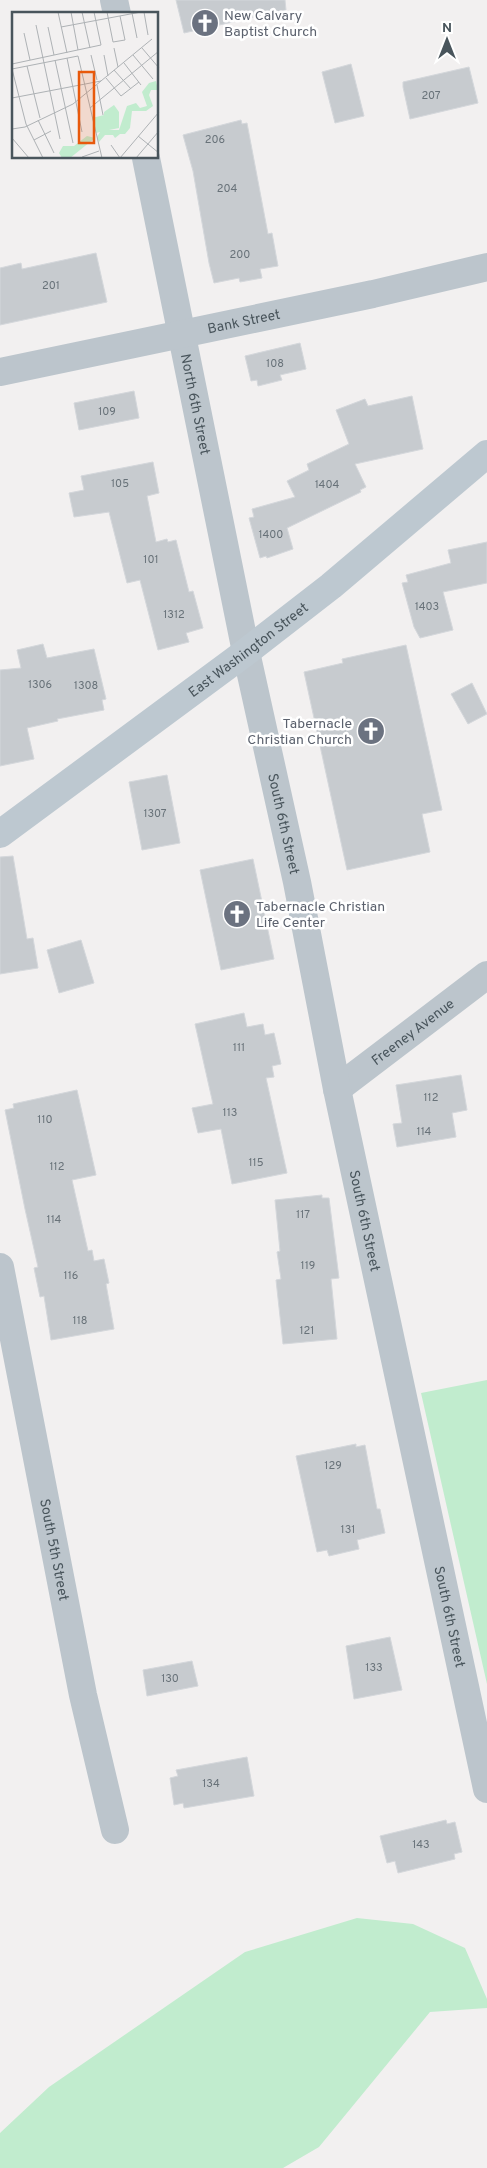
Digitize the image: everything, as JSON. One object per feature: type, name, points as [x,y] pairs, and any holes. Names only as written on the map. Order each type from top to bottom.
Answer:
[{"type":"main road","name":"East Washington Street","points":[[0,834],[246,652],[331,586],[487,454]]},
{"type":"street","name":"North 6th Street","points":[[146,159],[246,652]]},
{"type":"street","name":"Bank Street","points":[[0,372],[373,294],[487,267]]},
{"type":"street","name":"South 6th Street","points":[[246,652],[297,882],[337,1088],[487,1790]]},
{"type":"street","name":"Freeney Avenue","points":[[337,1088],[487,975]]},
{"type":"street","name":"South 5th Street","points":[[0,1267],[79,1676],[114,1830]]},
{"type":"green space","points":[[487,1380],[487,1684],[421,1393]]},
{"type":"green space","points":[[357,1918],[413,1924],[465,1948],[487,1999],[487,2008],[430,2012],[319,2147],[283,2168],[0,2168],[0,2133],[49,2087],[245,1952]]},
{"type":"building","name":"New Calvary Baptist Church","points":[[176,0],[285,0],[286,10],[184,33]]},
{"type":"building","points":[[351,64],[364,116],[335,123],[322,72]]},
{"type":"building","points":[[469,67],[478,103],[410,119],[403,82]]},
{"type":"building","points":[[241,120],[242,124],[247,123],[268,234],[272,233],[278,266],[260,269],[262,278],[240,282],[239,278],[214,283],[193,171],[183,135]]},
{"type":"building","points":[[96,253],[107,302],[0,325],[0,268],[21,263],[22,269]]},
{"type":"building","points":[[300,343],[306,369],[280,375],[282,380],[258,386],[257,380],[251,381],[245,356]]},
{"type":"building","points":[[134,391],[139,418],[79,430],[74,403]]},
{"type":"building","points":[[412,396],[423,449],[355,464],[366,487],[360,490],[361,492],[287,528],[293,549],[267,558],[266,556],[260,558],[249,518],[254,517],[252,509],[295,497],[287,481],[309,470],[307,464],[349,444],[336,410],[365,399],[368,406]]},
{"type":"building","points":[[153,462],[159,493],[147,496],[156,542],[167,539],[168,542],[176,540],[189,592],[193,591],[203,628],[186,633],[189,642],[158,650],[140,580],[127,583],[109,512],[74,517],[69,493],[84,490],[81,476]]},
{"type":"building","points":[[487,542],[487,583],[443,592],[453,630],[420,638],[414,627],[402,583],[408,582],[406,575],[451,563],[448,550]]},
{"type":"building","points":[[43,644],[47,658],[94,649],[106,699],[102,700],[104,710],[57,719],[58,721],[27,728],[34,759],[0,766],[0,670],[21,668],[17,650]]},
{"type":"building","name":"Tabernacle Christian Church","points":[[406,645],[442,810],[422,814],[430,852],[347,870],[304,672],[343,663],[342,659]]},
{"type":"building","points":[[472,683],[487,714],[468,724],[451,694]]},
{"type":"building","points":[[167,775],[180,843],[142,850],[129,782]]},
{"type":"building","points":[[13,856],[27,939],[33,938],[38,968],[0,974],[0,857]]},
{"type":"building","name":"Tabernacle Christian Life Center","points":[[253,859],[274,959],[221,970],[200,870]]},
{"type":"building","points":[[81,940],[94,983],[59,993],[47,950]]},
{"type":"building","points":[[244,1013],[247,1027],[263,1024],[265,1035],[274,1033],[281,1064],[272,1066],[274,1077],[266,1078],[287,1173],[232,1184],[221,1129],[198,1133],[192,1108],[213,1104],[195,1024]]},
{"type":"building","points":[[461,1075],[467,1110],[452,1113],[456,1137],[397,1147],[393,1124],[402,1123],[396,1085]]},
{"type":"building","points":[[77,1090],[96,1175],[72,1180],[88,1251],[92,1250],[94,1261],[104,1259],[109,1283],[106,1284],[114,1329],[51,1340],[44,1296],[40,1297],[34,1268],[38,1267],[5,1110],[14,1108],[13,1104]]},
{"type":"building","points":[[322,1195],[322,1198],[329,1198],[339,1278],[331,1279],[337,1339],[283,1344],[276,1280],[281,1279],[277,1252],[280,1251],[275,1200]]},
{"type":"building","points":[[356,1444],[356,1447],[365,1445],[377,1509],[380,1509],[385,1533],[357,1540],[359,1549],[329,1556],[327,1550],[317,1552],[296,1456]]},
{"type":"building","points":[[390,1637],[402,1690],[354,1699],[346,1646]]},
{"type":"building","points":[[192,1661],[198,1686],[147,1696],[143,1670]]},
{"type":"building","points":[[247,1757],[254,1796],[184,1808],[183,1803],[174,1805],[170,1778],[178,1776],[176,1770]]},
{"type":"building","points":[[446,1820],[447,1824],[455,1822],[462,1852],[454,1854],[455,1859],[398,1873],[395,1861],[387,1863],[380,1836]]},
{"type":"place","name":"New Calvary Baptist Church","points":[[205,23]]},
{"type":"place","name":"Tabernacle Christian Church","points":[[371,731]]},
{"type":"place","name":"Tabernacle Christian Life Center","points":[[237,914]]}]
